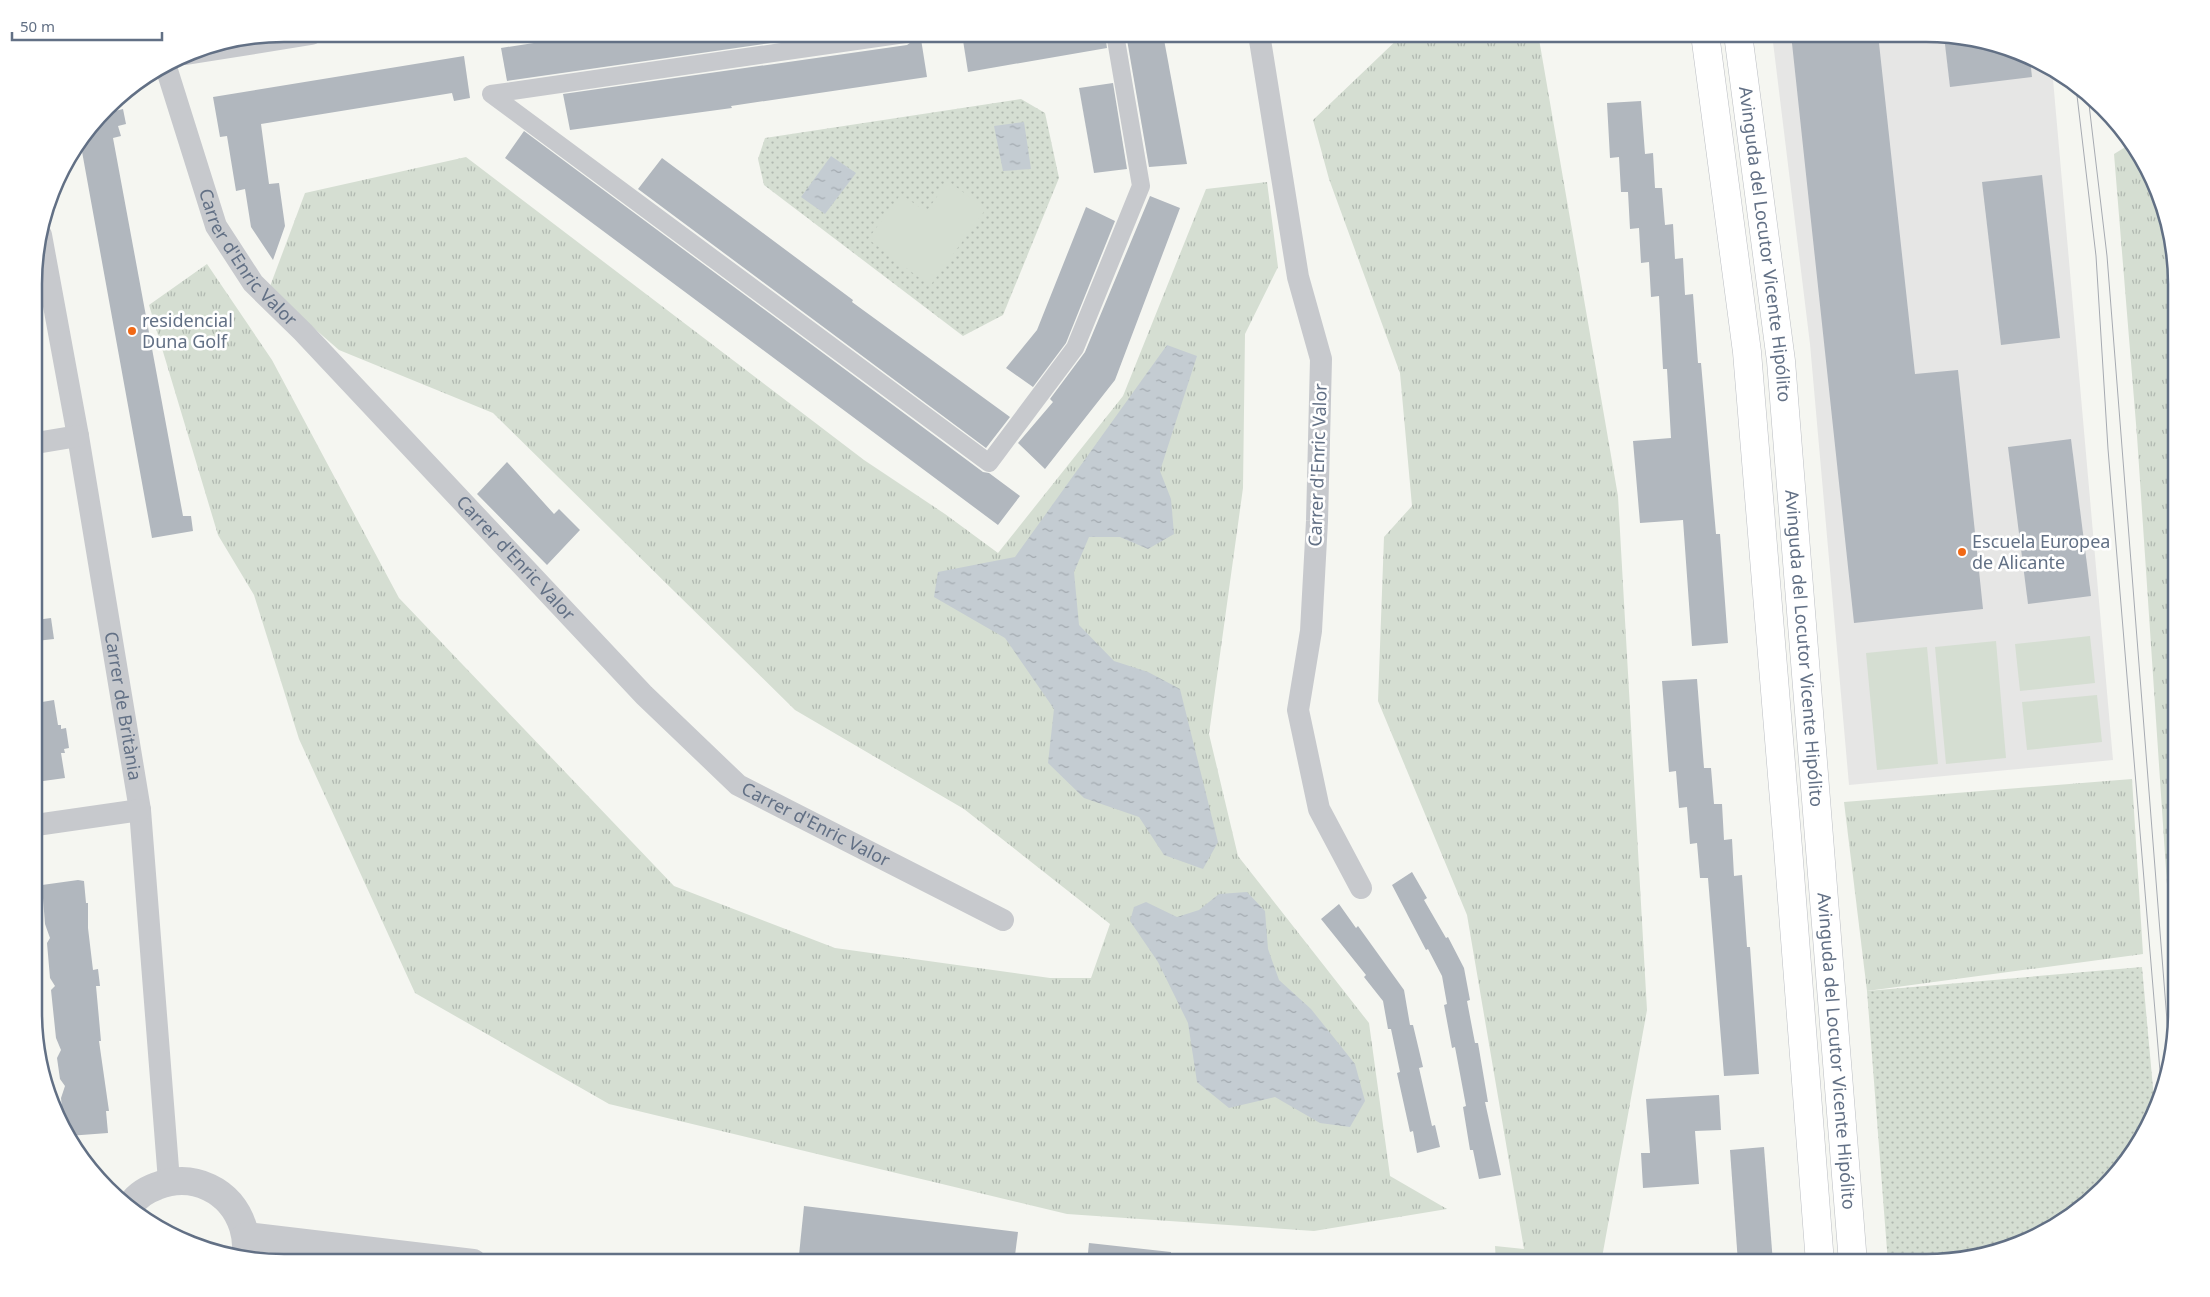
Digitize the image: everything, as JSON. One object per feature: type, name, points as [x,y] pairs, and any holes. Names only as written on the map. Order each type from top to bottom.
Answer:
[{"type":"main road","name":"Avinguda del Locutor Vicente Hipólito","points":[[1706,42],[1747,352],[1819,1254]]},
{"type":"main road","name":"Avinguda del Locutor Vicente Hipólito","points":[[1739,42],[1781,361],[1852,1254]]},
{"type":"street","points":[[850,42],[491,94],[989,463],[1075,348],[1141,186],[1116,42]]},
{"type":"street","name":"Carrer d'Enric Valor","points":[[1260,42],[1298,277],[1321,359],[1311,630],[1298,710],[1319,809],[1362,888]]},
{"type":"street","name":"Carrer d'Enric Valor","points":[[168,73],[216,226],[252,283],[303,332],[644,695],[738,785],[1003,920]]},
{"type":"street","name":"Carrer de Britània","points":[[45,255],[78,436],[140,810],[169,1182]]},
{"type":"street","points":[[42,442],[78,436]]},
{"type":"street","points":[[42,824],[140,810]]},
{"type":"street","points":[[135,1202],[148,1189],[169,1182],[190,1181],[210,1187],[227,1199],[239,1216],[245,1247],[345,1254]]},
{"type":"shaded area","name":"Escuela Europea de Alicante","points":[[1773,42],[1925,42],[1957,45],[2003,55],[2032,67],[2053,79],[2113,760],[1849,785],[1810,344]]},
{"type":"green space","points":[[1395,42],[1540,42],[1618,496],[1647,1010],[1603,1254],[1495,1254],[1495,1246],[1524,1249],[1467,915],[1378,701],[1384,537],[1412,506],[1400,373],[1329,179],[1313,120]]},
{"type":"green space","points":[[1021,99],[1045,113],[1059,178],[1003,315],[963,336],[764,185],[758,159],[765,138]]},
{"type":"green space","points":[[2125,147],[2143,178],[2159,222],[2167,269],[2168,899],[2137,436],[2114,154]]},
{"type":"green space","points":[[466,157],[864,460],[945,514],[998,553],[1123,396],[1206,189],[1267,182],[1278,267],[1245,334],[1243,488],[1209,734],[1238,856],[1369,1023],[1390,1176],[1447,1209],[1314,1231],[1067,1214],[609,1104],[415,993],[299,739],[254,595],[218,535],[149,305],[207,264],[272,360],[399,598],[674,886],[835,948],[1050,978],[1091,978],[1110,924],[964,809],[795,710],[493,413],[339,350],[269,289],[305,193]]},
{"type":"green space","points":[[948,181],[986,209],[930,286],[868,239],[901,194],[926,212]]},
{"type":"green space","points":[[2090,636],[2095,683],[2020,691],[2015,644]]},
{"type":"green space","points":[[1996,641],[2006,758],[1946,764],[1935,647]]},
{"type":"green space","points":[[1927,647],[1938,764],[1877,770],[1866,653]]},
{"type":"green space","points":[[2097,695],[2102,742],[2027,750],[2022,702]]},
{"type":"green space","points":[[2132,779],[2143,954],[1867,991],[1844,802]]},
{"type":"green space","points":[[2142,967],[2154,1094],[2143,1119],[2117,1160],[2097,1184],[2060,1214],[2018,1236],[1972,1250],[1941,1254],[1887,1254],[1867,991]]},
{"type":"water","points":[[1024,122],[1031,169],[1003,171],[994,126]]},
{"type":"water","points":[[831,156],[856,173],[825,214],[801,197]]},
{"type":"water","points":[[1167,345],[1197,356],[1160,471],[1171,499],[1174,534],[1148,549],[1120,537],[1089,537],[1074,572],[1079,625],[1114,661],[1148,672],[1180,689],[1218,842],[1203,869],[1164,855],[1139,817],[1084,798],[1048,763],[1054,709],[1005,638],[934,597],[938,572],[1015,557]]},
{"type":"water","points":[[1247,892],[1265,911],[1268,949],[1279,980],[1311,1009],[1355,1064],[1365,1101],[1350,1127],[1320,1123],[1275,1097],[1229,1108],[1197,1082],[1188,1023],[1158,962],[1130,921],[1134,907],[1146,902],[1177,917],[1199,910],[1219,894]]},
{"type":"building","points":[[540,42],[778,42],[507,81],[501,48]]},
{"type":"building","points":[[911,42],[921,42],[927,77],[731,106],[732,108],[570,130],[563,94],[907,45]]},
{"type":"building","points":[[963,42],[1106,42],[1107,48],[968,72]]},
{"type":"building","points":[[1127,42],[1164,42],[1187,164],[1149,167]]},
{"type":"building","points":[[1792,42],[1879,42],[1915,374],[1958,370],[1983,609],[1854,623]]},
{"type":"building","points":[[1945,43],[1972,47],[2003,55],[2031,66],[2032,77],[1950,87]]},
{"type":"building","points":[[464,56],[470,98],[454,101],[452,93],[261,124],[269,184],[279,183],[285,226],[273,260],[251,227],[245,189],[236,191],[227,136],[220,137],[213,97]]},
{"type":"building","points":[[1113,83],[1127,169],[1094,173],[1079,88]]},
{"type":"building","points":[[1641,101],[1645,154],[1653,153],[1655,188],[1662,188],[1665,225],[1673,224],[1675,259],[1683,258],[1685,295],[1693,294],[1698,363],[1701,363],[1716,534],[1720,534],[1728,643],[1692,646],[1683,520],[1640,523],[1633,441],[1671,438],[1667,369],[1663,369],[1659,296],[1651,297],[1649,262],[1641,263],[1639,228],[1630,229],[1628,192],[1621,192],[1619,157],[1610,158],[1607,103]]},
{"type":"building","name":"residencial Duna Golf","points":[[123,109],[126,124],[118,126],[121,136],[113,138],[183,516],[191,516],[193,531],[152,538],[82,152],[113,113]]},
{"type":"building","points":[[524,131],[983,472],[989,473],[1020,496],[998,525],[505,158]]},
{"type":"building","points":[[662,158],[853,300],[852,302],[1010,417],[986,448],[638,189]]},
{"type":"building","points":[[2042,175],[2060,338],[2001,345],[1982,182]]},
{"type":"building","points":[[1150,196],[1180,208],[1115,380],[1045,469],[1018,443],[1053,402],[1050,399],[1085,352]]},
{"type":"building","points":[[1086,207],[1115,221],[1066,343],[1033,387],[1006,368],[1037,330]]},
{"type":"building","points":[[2071,439],[2091,596],[2028,604],[2008,447]]},
{"type":"building","points":[[507,462],[554,514],[559,509],[580,530],[547,565],[477,494]]},
{"type":"building","points":[[51,618],[54,639],[42,640],[42,619]]},
{"type":"building","points":[[1697,679],[1704,768],[1711,768],[1714,804],[1722,804],[1724,840],[1732,839],[1734,876],[1742,875],[1747,947],[1750,947],[1759,1074],[1724,1076],[1708,878],[1700,878],[1697,843],[1690,844],[1687,807],[1679,808],[1676,771],[1669,772],[1662,681]]},
{"type":"building","points":[[54,700],[58,725],[61,725],[61,729],[66,728],[69,748],[64,749],[65,753],[61,753],[65,778],[42,781],[42,702]]},
{"type":"building","points":[[1412,872],[1427,898],[1424,900],[1446,938],[1448,937],[1464,968],[1470,1000],[1467,1001],[1475,1043],[1478,1043],[1488,1102],[1485,1102],[1501,1175],[1479,1179],[1473,1150],[1470,1150],[1463,1107],[1466,1106],[1455,1047],[1452,1048],[1444,1005],[1447,1004],[1442,976],[1428,949],[1426,950],[1392,885]]},
{"type":"building","points":[[78,880],[84,881],[86,903],[88,903],[88,928],[93,970],[98,969],[100,986],[96,986],[101,1041],[99,1041],[109,1111],[106,1111],[108,1133],[76,1135],[62,1107],[61,1098],[65,1086],[60,1079],[57,1058],[61,1050],[56,1038],[51,990],[55,986],[50,978],[47,943],[50,938],[45,924],[42,885]]},
{"type":"building","points":[[1339,904],[1356,928],[1358,926],[1404,990],[1410,1025],[1413,1025],[1423,1067],[1419,1068],[1432,1126],[1435,1125],[1440,1147],[1417,1153],[1413,1131],[1410,1132],[1397,1073],[1400,1072],[1391,1029],[1388,1029],[1383,1001],[1364,977],[1366,975],[1321,919]]},
{"type":"building","points":[[1719,1095],[1721,1130],[1695,1131],[1699,1184],[1643,1188],[1641,1153],[1650,1153],[1646,1099]]},
{"type":"building","points":[[1764,1147],[1772,1254],[1737,1254],[1730,1150]]},
{"type":"building","points":[[804,1206],[1018,1232],[1015,1254],[799,1254]]},
{"type":"building","points":[[1089,1243],[1171,1252],[1171,1254],[1088,1254]]},
{"type":"tram line","points":[[2077,96],[2096,256],[2108,449],[2160,1071]]},
{"type":"tram line","points":[[2089,107],[2107,256],[2167,1024]]},
{"type":"place","name":"residencial Duna Golf","points":[[132,331]]},
{"type":"place","name":"Escuela Europea de Alicante","points":[[1962,552]]}]
